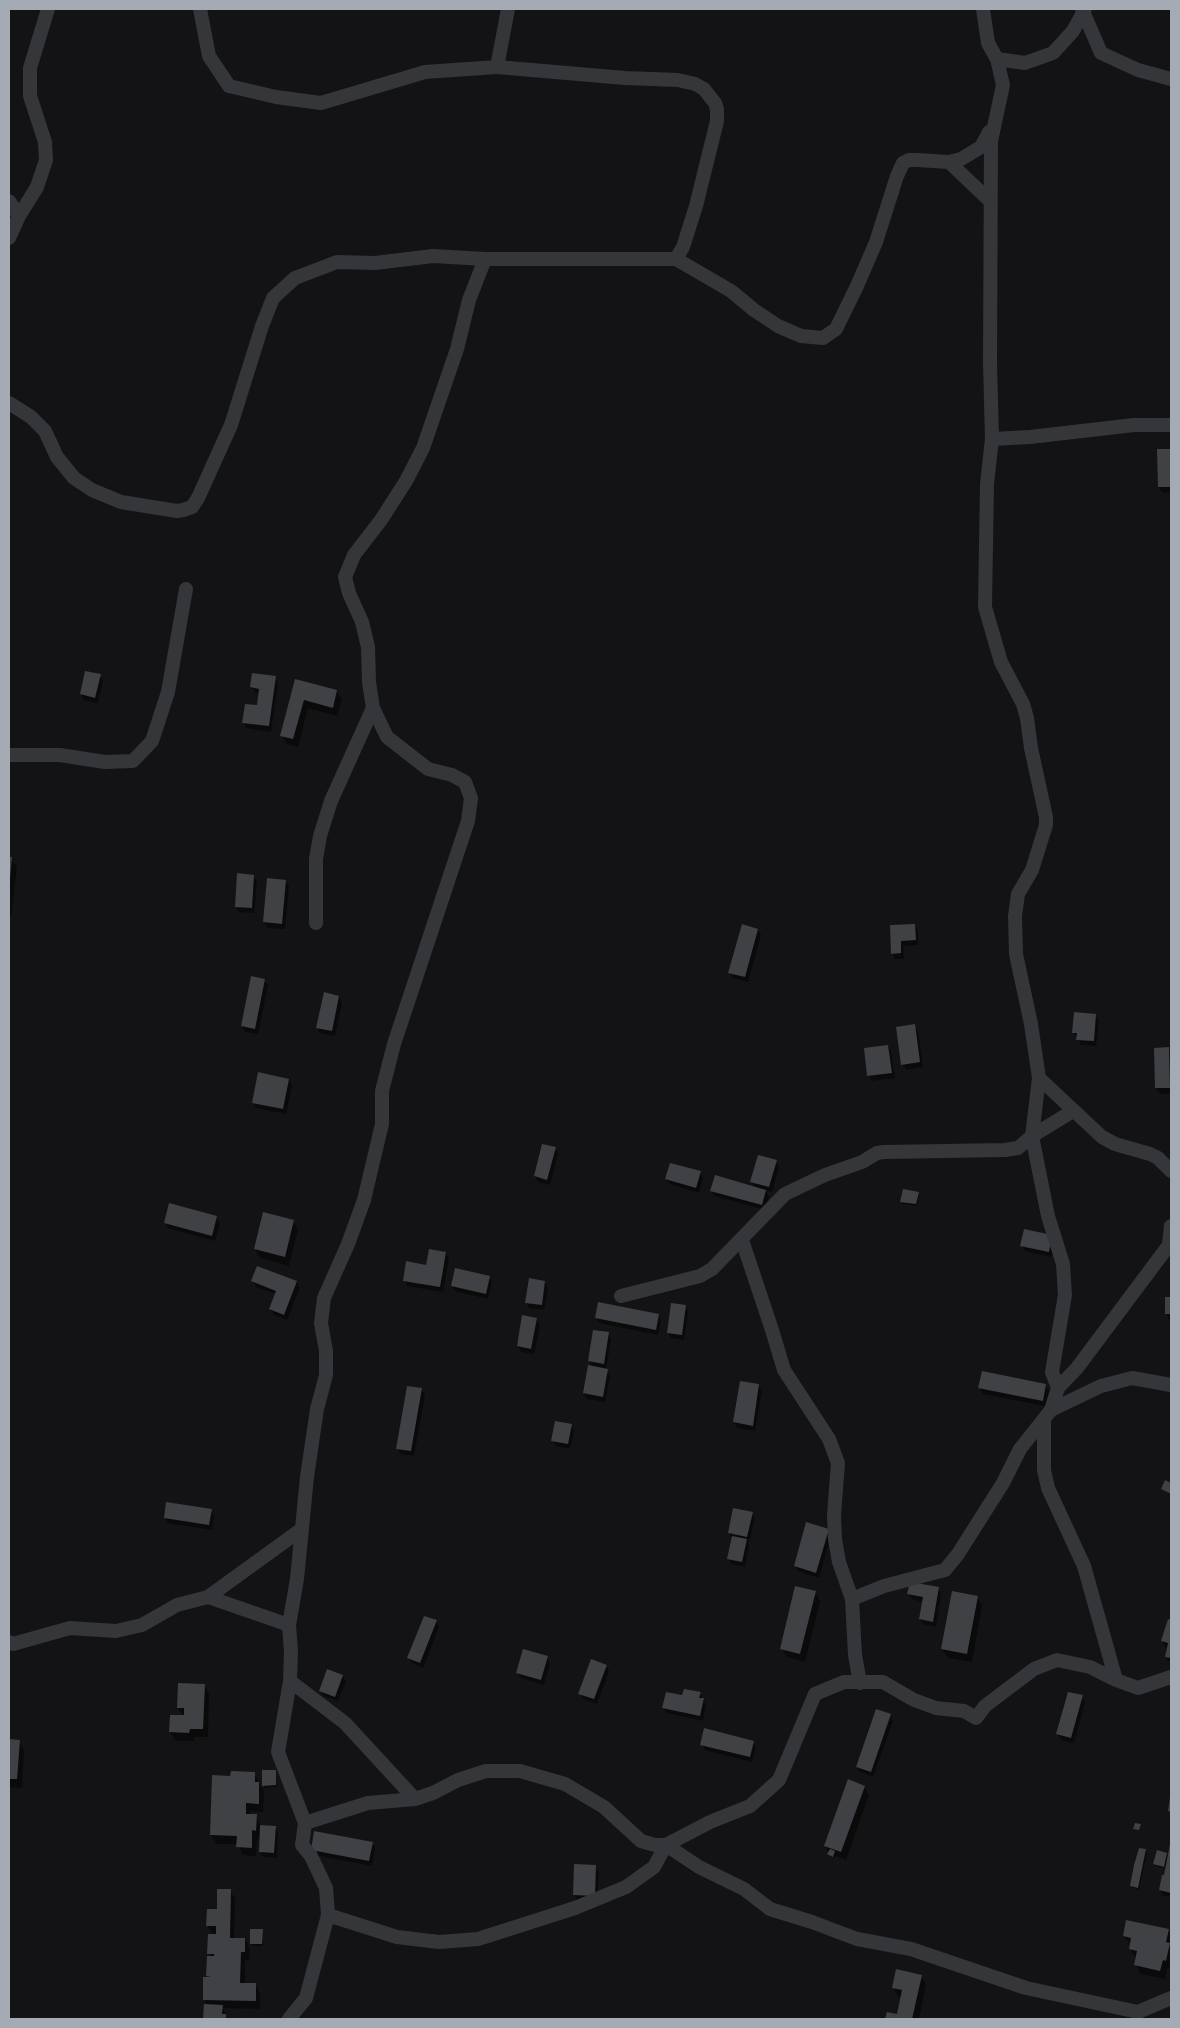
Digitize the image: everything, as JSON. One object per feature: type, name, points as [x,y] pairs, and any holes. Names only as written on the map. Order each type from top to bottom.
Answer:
[{"type":"street","points":[[9,238],[19,216],[37,187],[46,160],[44,142],[30,96],[30,68],[48,9]]},
{"type":"street","points":[[200,9],[209,56],[229,86],[276,97],[321,103],[426,72],[497,67],[625,78],[678,80],[695,84],[704,89],[715,103],[717,121],[688,235],[676,258]]},
{"type":"street","points":[[497,67],[508,9]]},
{"type":"street","points":[[983,9],[988,43],[997,59],[1003,85],[990,141],[992,439],[988,484],[985,607],[1001,662],[1023,704],[1046,817],[1046,825],[1032,870],[1018,894],[1015,916],[1016,954],[1031,1024],[1039,1078],[1032,1136],[1048,1216],[1063,1264],[1065,1294],[1052,1372],[1058,1388]]},
{"type":"street","points":[[997,59],[1026,63],[1052,53],[1073,31],[1084,10]]},
{"type":"street","points":[[1084,10],[1101,53],[1138,70],[1171,79]]},
{"type":"street","points":[[9,403],[31,417],[45,431],[58,457],[68,471],[74,478],[92,490],[121,502],[177,511],[192,507],[198,498],[231,425],[262,326],[273,298],[295,278],[337,262],[375,263],[433,256],[485,259],[676,258],[731,291],[754,310],[778,326],[801,336],[824,338],[836,329],[857,286],[876,242],[897,176],[904,163],[909,160],[950,162],[961,159],[981,147],[994,125]]},
{"type":"street","points":[[950,162],[990,200]]},
{"type":"street","points":[[9,201],[19,216]]},
{"type":"street","points":[[289,2019],[306,1998],[328,1915],[326,1888],[311,1856],[302,1846],[305,1823],[278,1752],[290,1681],[291,1652],[289,1625],[297,1579],[307,1477],[317,1409],[326,1375],[326,1351],[321,1323],[324,1298],[348,1244],[364,1200],[382,1124],[382,1091],[394,1044],[468,821],[472,798],[464,782],[452,775],[428,769],[387,737],[373,708],[369,682],[368,647],[362,622],[349,593],[345,577],[354,555],[381,520],[406,481],[423,448],[457,349],[469,300],[485,259]]},
{"type":"street","points":[[992,439],[1030,437],[1134,425],[1171,425]]},
{"type":"street","points":[[9,755],[60,755],[105,762],[133,760],[152,741],[166,700],[186,589]]},
{"type":"street","points":[[316,923],[316,859],[320,836],[331,801],[373,708]]},
{"type":"street","points":[[1039,1078],[1102,1137],[1115,1144],[1150,1154],[1158,1158],[1171,1171]]},
{"type":"street","points":[[621,1296],[700,1276],[712,1269],[785,1194],[824,1175],[862,1162],[877,1153],[1005,1150],[1018,1148],[1032,1136],[1074,1111]]},
{"type":"street","points":[[852,1599],[884,1586],[945,1570],[958,1554],[1003,1482],[1020,1450],[1047,1414],[1058,1388],[1076,1368],[1168,1246],[1171,1226]]},
{"type":"street","points":[[742,1240],[784,1370],[829,1439],[838,1463],[834,1515],[835,1539],[838,1562],[852,1599],[855,1655],[860,1683]]},
{"type":"street","points":[[1047,1414],[1101,1386],[1132,1378],[1171,1385]]},
{"type":"street","points":[[1047,1414],[1044,1470],[1048,1488],[1084,1566],[1116,1680]]},
{"type":"street","points":[[9,1642],[13,1644],[70,1628],[116,1631],[142,1625],[177,1605],[208,1596],[302,1529]]},
{"type":"street","points":[[208,1596],[289,1625]]},
{"type":"street","points":[[305,1823],[368,1803],[415,1799],[433,1793],[458,1780],[486,1771],[520,1771],[565,1784],[604,1808],[641,1841],[655,1845],[666,1845],[710,1822],[750,1806],[778,1780],[815,1694],[844,1682],[884,1682],[914,1700],[936,1708],[964,1710],[976,1718],[985,1706],[1034,1669],[1056,1660],[1090,1667],[1138,1688],[1171,1677]]},
{"type":"street","points":[[290,1681],[345,1722],[415,1799]]},
{"type":"street","points":[[328,1915],[397,1937],[439,1942],[478,1939],[575,1908],[626,1887],[654,1867],[666,1845]]},
{"type":"street","points":[[666,1845],[699,1867],[744,1889],[770,1909],[857,1939],[911,1949],[1026,1988],[1138,2012],[1171,1998]]},
{"type":"building","points":[[1157,449],[1171,449],[1171,487],[1158,487]]},
{"type":"building","points":[[85,671],[101,674],[95,698],[80,694]]},
{"type":"building","points":[[252,673],[276,676],[269,726],[242,723],[245,704],[257,705],[259,689],[250,687]]},
{"type":"building","points":[[295,679],[337,690],[333,708],[304,700],[293,739],[280,736]]},
{"type":"building","points":[[9,857],[12,857],[10,879],[9,879]]},
{"type":"building","points":[[237,873],[254,875],[252,908],[235,907]]},
{"type":"building","points":[[267,878],[286,880],[282,924],[263,922]]},
{"type":"building","points":[[742,924],[758,929],[745,977],[728,973]]},
{"type":"building","points":[[915,924],[916,940],[901,941],[901,953],[891,954],[890,925]]},
{"type":"building","points":[[251,976],[265,979],[255,1029],[241,1026]]},
{"type":"building","points":[[324,992],[339,996],[332,1031],[316,1028]]},
{"type":"building","points":[[1074,1012],[1096,1014],[1094,1041],[1076,1040],[1077,1033],[1072,1033]]},
{"type":"building","points":[[915,1024],[920,1062],[901,1065],[896,1027]]},
{"type":"building","points":[[888,1045],[892,1073],[867,1076],[864,1048]]},
{"type":"building","points":[[1169,1047],[1170,1088],[1155,1088],[1154,1048]]},
{"type":"building","points":[[258,1072],[289,1079],[283,1109],[252,1103]]},
{"type":"building","points":[[542,1144],[556,1147],[547,1180],[534,1176]]},
{"type":"building","points":[[758,1155],[777,1160],[769,1187],[750,1182]]},
{"type":"building","points":[[670,1163],[701,1171],[696,1188],[665,1179]]},
{"type":"building","points":[[715,1175],[766,1190],[762,1205],[710,1191]]},
{"type":"building","points":[[903,1189],[919,1192],[916,1204],[900,1202]]},
{"type":"building","points":[[169,1203],[217,1216],[212,1236],[164,1223]]},
{"type":"building","points":[[263,1212],[294,1220],[285,1257],[254,1249]]},
{"type":"building","points":[[1024,1229],[1052,1235],[1049,1252],[1020,1246]]},
{"type":"building","points":[[429,1249],[446,1252],[440,1287],[403,1281],[406,1261],[426,1265]]},
{"type":"building","points":[[257,1266],[297,1281],[284,1315],[269,1309],[276,1291],[251,1281]]},
{"type":"building","points":[[455,1268],[490,1276],[486,1294],[451,1286]]},
{"type":"building","points":[[529,1278],[545,1281],[542,1305],[525,1303]]},
{"type":"building","points":[[1165,1297],[1171,1297],[1171,1314],[1165,1314]]},
{"type":"building","points":[[598,1302],[659,1314],[656,1330],[595,1318]]},
{"type":"building","points":[[671,1303],[686,1305],[682,1335],[667,1333]]},
{"type":"building","points":[[522,1315],[537,1318],[531,1349],[517,1346]]},
{"type":"building","points":[[593,1330],[609,1332],[604,1364],[588,1361]]},
{"type":"building","points":[[588,1365],[608,1369],[603,1397],[583,1393]]},
{"type":"building","points":[[982,1371],[1046,1384],[1043,1401],[978,1388]]},
{"type":"building","points":[[740,1381],[759,1384],[753,1426],[733,1422]]},
{"type":"building","points":[[407,1386],[422,1388],[411,1451],[396,1449]]},
{"type":"building","points":[[555,1421],[572,1424],[568,1444],[551,1441]]},
{"type":"building","points":[[1165,1480],[1171,1483],[1171,1494],[1161,1489]]},
{"type":"building","points":[[166,1502],[212,1509],[209,1525],[164,1518]]},
{"type":"building","points":[[733,1508],[753,1512],[747,1537],[728,1533]]},
{"type":"building","points":[[806,1522],[829,1529],[816,1573],[794,1566]]},
{"type":"building","points":[[732,1536],[747,1539],[742,1562],[727,1559]]},
{"type":"building","points":[[910,1582],[939,1587],[933,1622],[919,1619],[923,1597],[907,1594]]},
{"type":"building","points":[[795,1586],[816,1591],[800,1654],[780,1649]]},
{"type":"building","points":[[952,1591],[978,1596],[967,1654],[941,1649]]},
{"type":"building","points":[[424,1616],[437,1620],[420,1663],[407,1658]]},
{"type":"building","points":[[1168,1619],[1171,1620],[1171,1658],[1165,1657],[1168,1643],[1161,1641]]},
{"type":"building","points":[[523,1649],[548,1656],[541,1680],[516,1673]]},
{"type":"building","points":[[591,1659],[607,1665],[594,1699],[578,1694]]},
{"type":"building","points":[[327,1669],[343,1675],[335,1697],[319,1691]]},
{"type":"building","points":[[178,1683],[205,1684],[203,1729],[190,1729],[189,1733],[169,1732],[170,1715],[184,1715],[184,1708],[177,1708]]},
{"type":"building","points":[[684,1689],[701,1692],[699,1698],[704,1698],[700,1716],[662,1708],[666,1692],[682,1695]]},
{"type":"building","points":[[1068,1692],[1083,1695],[1071,1738],[1056,1734]]},
{"type":"building","points":[[876,1709],[891,1714],[871,1772],[856,1767]]},
{"type":"building","points":[[704,1728],[754,1741],[750,1757],[700,1745]]},
{"type":"building","points":[[9,1739],[20,1740],[17,1779],[9,1779]]},
{"type":"building","points":[[262,1770],[276,1770],[276,1785],[262,1786]]},
{"type":"building","points":[[231,1771],[255,1772],[255,1782],[259,1782],[259,1804],[246,1803],[246,1814],[257,1814],[256,1831],[252,1830],[252,1848],[236,1847],[237,1836],[210,1835],[212,1775],[230,1776]]},
{"type":"building","points":[[848,1779],[865,1786],[841,1852],[824,1846]]},
{"type":"building","points":[[1171,1797],[1171,1812],[1168,1811]]},
{"type":"building","points":[[1135,1823],[1141,1824],[1139,1830],[1133,1829]]},
{"type":"building","points":[[260,1825],[276,1826],[274,1853],[259,1852]]},
{"type":"building","points":[[314,1831],[373,1842],[369,1861],[311,1850]]},
{"type":"building","points":[[1171,1844],[1171,1893],[1159,1890]]},
{"type":"building","points":[[1139,1848],[1146,1849],[1138,1888],[1130,1886]]},
{"type":"building","points":[[830,1849],[835,1851],[833,1857],[827,1854]]},
{"type":"building","points":[[1157,1850],[1167,1853],[1164,1867],[1153,1864]]},
{"type":"building","points":[[574,1864],[596,1865],[595,1896],[573,1895]]},
{"type":"building","points":[[217,1889],[231,1889],[230,1938],[245,1938],[245,1952],[241,1952],[240,1983],[256,1983],[256,2001],[203,2000],[203,1977],[211,1977],[206,1976],[207,1956],[214,1956],[214,1954],[207,1954],[208,1934],[216,1934],[216,1926],[206,1926],[207,1909],[217,1909]]},
{"type":"building","points":[[1126,1920],[1169,1929],[1166,1942],[1170,1943],[1166,1961],[1163,1960],[1160,1971],[1134,1965],[1137,1951],[1129,1949],[1131,1938],[1123,1936]]},
{"type":"building","points":[[250,1929],[263,1929],[262,1944],[250,1944]]},
{"type":"building","points":[[896,1969],[922,1975],[912,2019],[885,2019],[887,2012],[897,2014],[902,1990],[892,1988]]},
{"type":"building","points":[[204,2004],[223,2005],[222,2014],[226,2014],[226,2019],[203,2019]]}]
